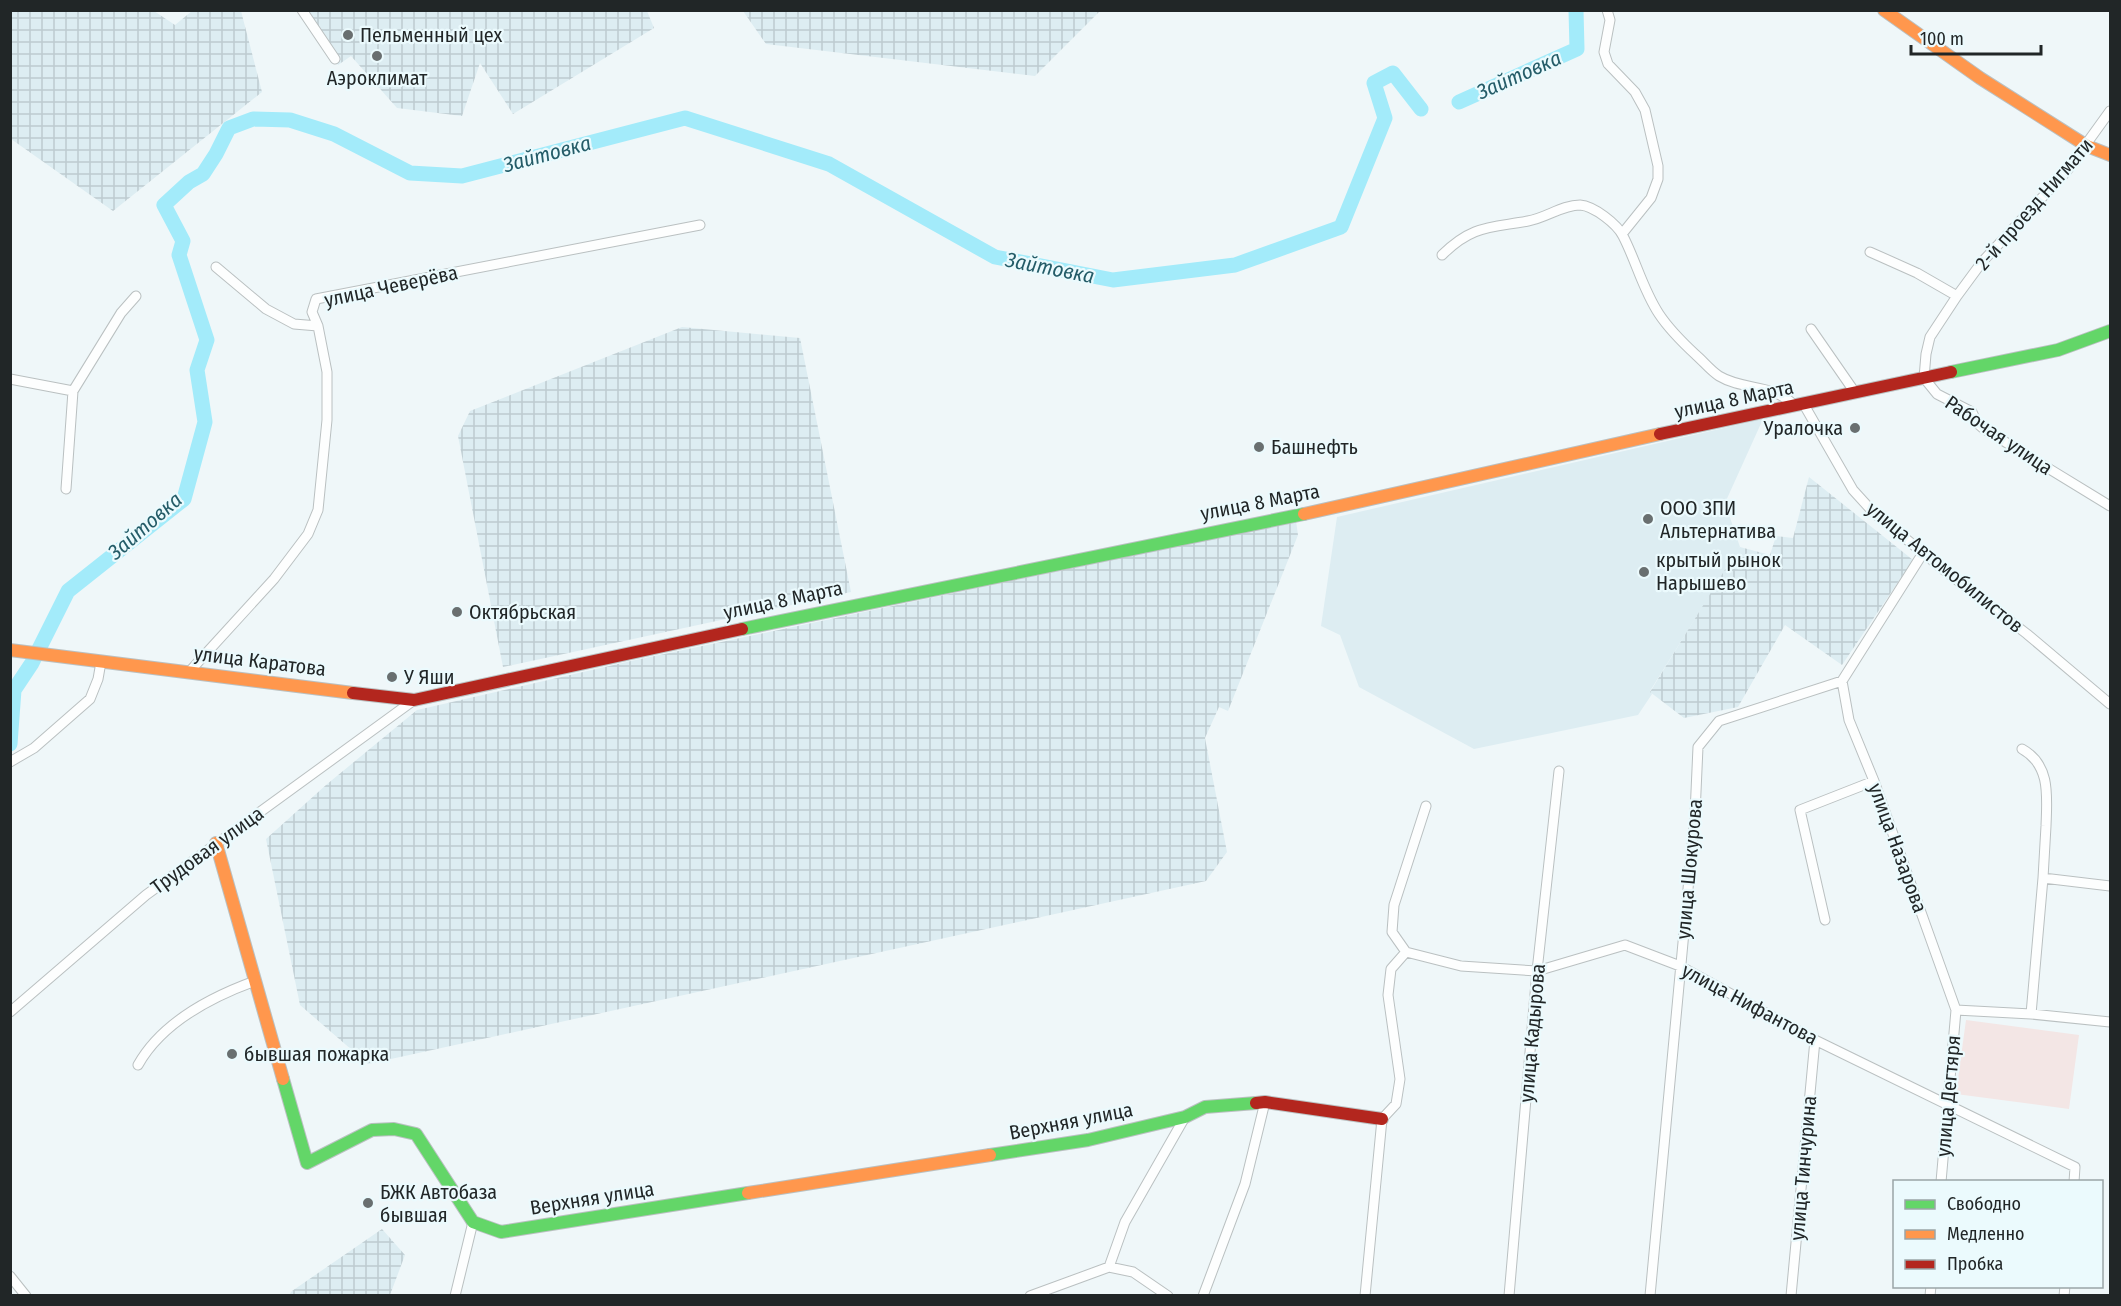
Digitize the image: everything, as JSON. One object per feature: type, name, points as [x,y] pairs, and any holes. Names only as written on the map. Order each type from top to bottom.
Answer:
[{"type":"main road","points":[[1884,10],[1980,78],[2086,146],[2110,155]]},
{"type":"main road","name":"улица 8 Марта","points":[[414,700],[867,602],[1328,509],[1854,391],[2058,350],[2110,331]]},
{"type":"main road","name":"улица Каратова","points":[[10,650],[414,700]]},
{"type":"main road","points":[[216,843],[307,1163],[372,1130],[394,1129],[416,1134],[473,1222]]},
{"type":"main road","name":"Верхняя улица","points":[[473,1222],[501,1232],[1088,1140],[1185,1117],[1205,1107],[1264,1102],[1382,1119]]},
{"type":"street","points":[[302,10],[335,59]]},
{"type":"street","points":[[1607,10],[1610,20],[1604,52],[1608,64],[1635,92],[1646,110],[1658,172],[1658,179],[1651,198],[1622,234]]},
{"type":"street","name":"2-й проезд Нигмати","points":[[1924,378],[1930,337],[1957,296],[1982,262],[2066,172],[2110,111]]},
{"type":"street","points":[[1442,255],[1455,242],[1476,230],[1506,223],[1530,221],[1574,206],[1583,205],[1595,209],[1622,234],[1659,315],[1718,376],[1777,392],[1799,404]]},
{"type":"street","name":"улица Чеверёва","points":[[190,671],[274,579],[308,534],[318,510],[327,420],[327,372],[318,326],[312,312],[316,299],[700,225]]},
{"type":"street","points":[[1870,252],[1917,273],[1957,296]]},
{"type":"street","points":[[216,267],[266,309],[294,324],[318,326]]},
{"type":"street","points":[[66,489],[73,391],[121,313],[135,296]]},
{"type":"street","points":[[1811,329],[1854,391]]},
{"type":"street","name":"Рабочая улица","points":[[1924,378],[1937,394],[1972,412],[1977,423],[1984,429],[2110,506]]},
{"type":"street","points":[[10,379],[73,391]]},
{"type":"street","name":"улица Автомобилистов","points":[[1799,404],[1853,490],[1873,512],[2027,634],[2108,702]]},
{"type":"street","points":[[1842,681],[1923,553]]},
{"type":"street","points":[[10,762],[34,748],[90,699],[98,679],[101,662]]},
{"type":"street","name":"улица Назарова","points":[[1842,681],[1849,720],[1874,781],[1956,1010]]},
{"type":"street","name":"улица Шокурова","points":[[1650,1296],[1695,814],[1698,747],[1719,721],[1842,681]]},
{"type":"street","name":"улица Автомобилистов","points":[[2108,702],[2110,690]]},
{"type":"street","name":"Трудовая улица","points":[[10,1012],[146,895],[414,700]]},
{"type":"street","points":[[2022,749],[2032,755],[2040,766],[2047,789],[2043,878],[2031,1014]]},
{"type":"street","name":"улица Кадырова","points":[[1509,1296],[1537,971],[1559,771]]},
{"type":"street","points":[[1825,920],[1800,810],[1874,781]]},
{"type":"street","points":[[1365,1296],[1382,1119],[1396,1104],[1400,1079],[1388,995],[1391,969],[1406,952],[1392,932],[1394,906],[1426,807]]},
{"type":"street","points":[[2043,878],[2110,886]]},
{"type":"street","name":"улица Нифантова","points":[[1406,952],[1461,966],[1537,971],[1625,945],[1680,966],[1815,1040],[2075,1167],[2074,1180]]},
{"type":"street","points":[[138,1065],[148,1047],[189,1012],[223,993],[255,981]]},
{"type":"street","points":[[1956,1010],[2031,1014],[2110,1022]]},
{"type":"street","name":"улица Дегтяря","points":[[1941,1180],[1956,1010]]},
{"type":"street","name":"улица Тинчурина","points":[[1791,1296],[1815,1040]]},
{"type":"street","points":[[1203,1296],[1245,1184],[1264,1102]]},
{"type":"street","points":[[1108,1267],[1125,1222],[1185,1117]]},
{"type":"street","points":[[456,1296],[473,1222]]},
{"type":"street","points":[[1030,1296],[1108,1267],[1133,1272],[1168,1296]]},
{"type":"street","points":[[10,1276],[26,1296]]},
{"type":"shaded area","points":[[11,10],[154,11],[175,25],[192,11],[241,11],[262,92],[113,211],[11,139]]},
{"type":"shaded area","points":[[304,11],[647,11],[654,28],[513,114],[480,63],[462,116],[397,108],[351,56],[338,65]]},
{"type":"shaded area","points":[[743,11],[1100,11],[1035,76],[766,44]]},
{"type":"shaded area","points":[[682,327],[800,338],[851,592],[503,667],[458,436],[470,411]]},
{"type":"shaded area","points":[[1763,419],[1725,503],[1740,547],[1650,691],[1652,694],[1638,715],[1474,749],[1359,687],[1340,635],[1321,626],[1337,517]]},
{"type":"shaded area","points":[[1809,477],[1913,560],[1842,665],[1785,625],[1738,707],[1684,718],[1650,692],[1737,550],[1740,547],[1770,555],[1776,536],[1793,538]]},
{"type":"shaded area","points":[[1296,521],[1298,535],[1228,711],[1219,707],[1205,738],[1227,852],[1206,881],[368,1064],[300,1005],[266,839],[326,785],[417,710],[631,661]]},
{"type":"shaded area","points":[[1966,1020],[2079,1035],[2069,1109],[1956,1094]]},
{"type":"shaded area","points":[[382,1229],[405,1255],[390,1295],[289,1295],[292,1291]]},
{"type":"waterway","name":"Зайтовка","points":[[1459,102],[1577,49],[1576,10]]},
{"type":"waterway","name":"Зайтовка","points":[[10,744],[14,690],[32,663],[68,591],[184,499],[205,422],[197,370],[207,340],[179,255],[183,241],[164,205],[189,182],[203,174],[229,128],[253,119],[290,120],[334,134],[410,173],[462,176],[685,118],[829,164],[995,257],[1113,280],[1235,265],[1341,227],[1385,118],[1374,83],[1393,73],[1421,109]]},
{"type":"traffic: fast","points":[[1951,372],[2058,350],[2110,331]]},
{"type":"traffic: fast","points":[[742,629],[1304,514]]},
{"type":"traffic: fast","points":[[283,1079],[307,1163],[372,1130],[394,1129],[416,1134],[473,1222],[501,1232],[748,1193]]},
{"type":"traffic: fast","points":[[990,1155],[1088,1140],[1185,1117],[1205,1107],[1256,1103]]},
{"type":"traffic: slow","points":[[1884,10],[1980,78],[2087,146],[2110,155]]},
{"type":"traffic: slow","points":[[1304,514],[1660,434]]},
{"type":"traffic: slow","points":[[10,650],[353,693]]},
{"type":"traffic: slow","points":[[216,843],[283,1079]]},
{"type":"traffic: slow","points":[[748,1193],[990,1155]]},
{"type":"traffic: jam","points":[[1660,434],[1951,372]]},
{"type":"traffic: jam","points":[[353,693],[414,700],[742,629]]},
{"type":"traffic: jam","points":[[1256,1103],[1265,1102],[1382,1119]]},
{"type":"place","name":"Пельменный цех","points":[[348,35]]},
{"type":"place","name":"Аэроклимат","points":[[377,56]]},
{"type":"place","name":"Уралочка","points":[[1855,428]]},
{"type":"place","name":"Башнефть","points":[[1259,447]]},
{"type":"place","name":"ООО ЗПИ Альтернатива","points":[[1648,519]]},
{"type":"place","name":"крытый рынок Нарышево","points":[[1644,572]]},
{"type":"place","name":"Октябрьская","points":[[457,612]]},
{"type":"place","name":"У Яши","points":[[392,677]]},
{"type":"place","name":"бывшая пожарка","points":[[232,1054]]},
{"type":"place","name":"БЖК Автобаза бывшая","points":[[368,1203]]}]
